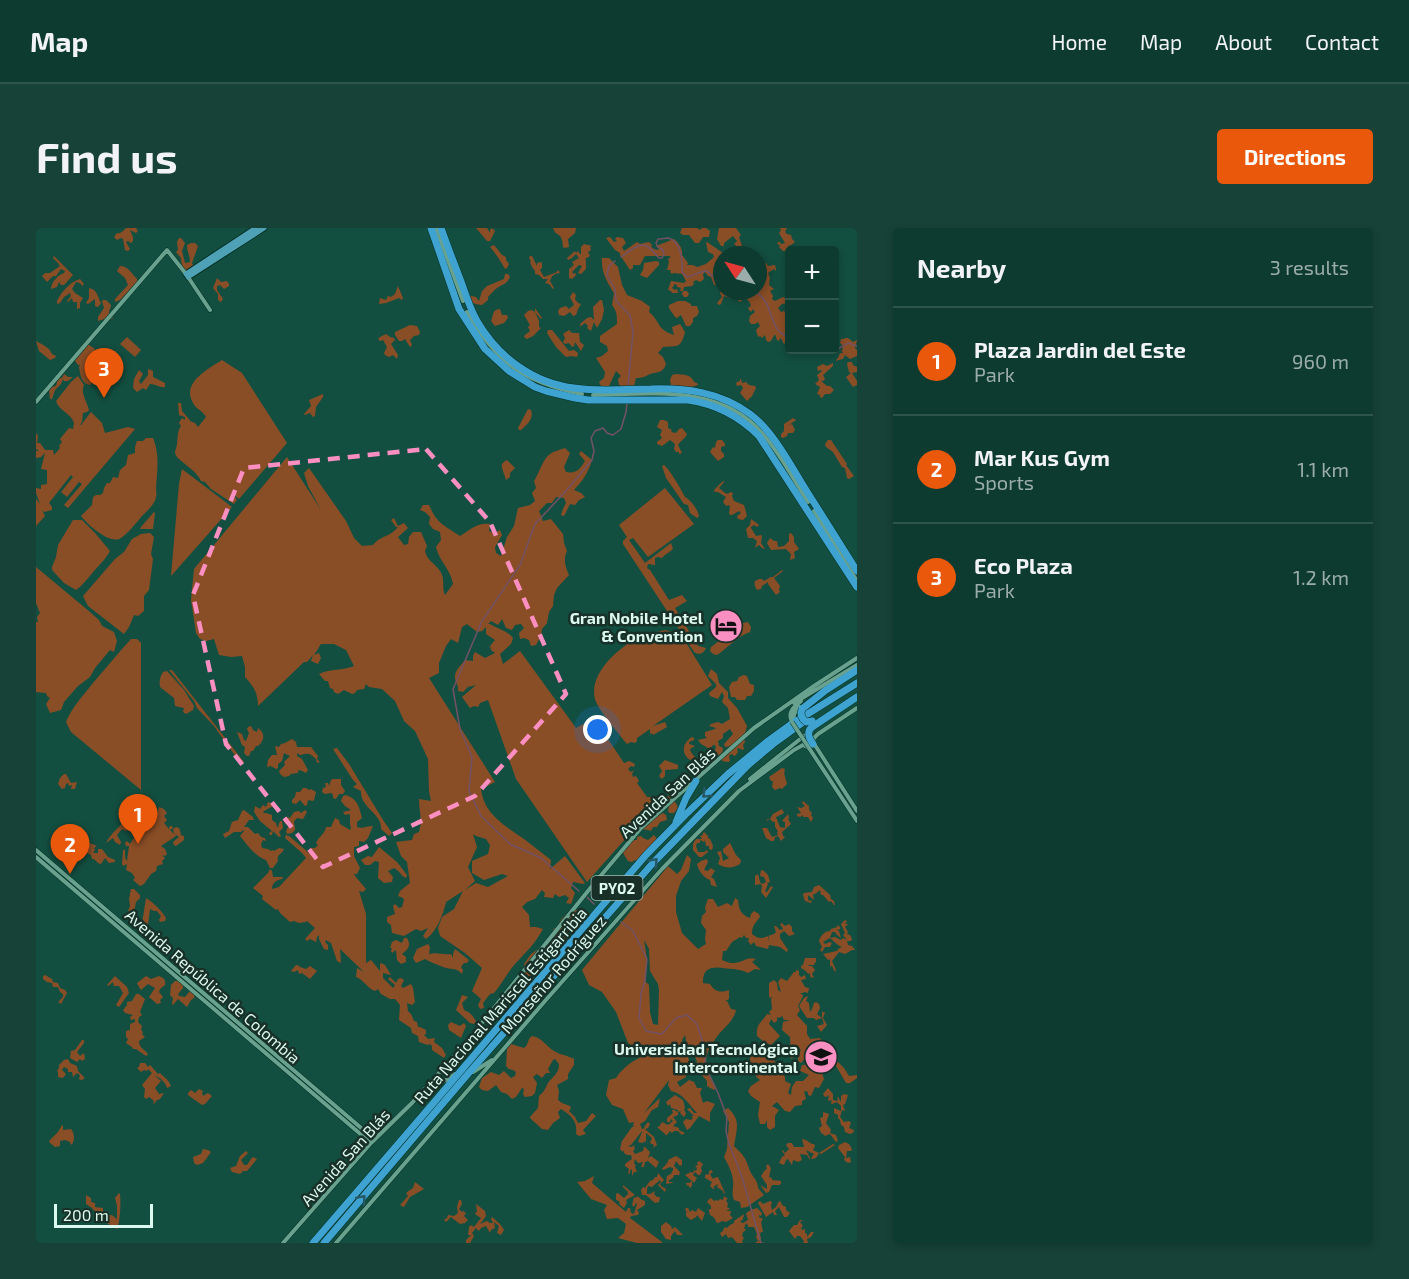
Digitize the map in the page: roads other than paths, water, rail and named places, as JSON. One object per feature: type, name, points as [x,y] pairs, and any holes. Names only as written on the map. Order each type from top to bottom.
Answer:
[{"type":"highway","points":[[431,228],[485,349],[509,371],[525,381],[546,391],[587,395],[687,389],[726,400],[756,419],[765,429],[857,587]]},
{"type":"highway","points":[[441,228],[465,306]]},
{"type":"highway","points":[[587,395],[632,394]]},
{"type":"highway","points":[[811,506],[854,571]]},
{"type":"highway","points":[[812,724],[802,719],[802,709],[857,670]]},
{"type":"highway","points":[[831,699],[857,678]]},
{"type":"highway","name":"Ruta Nacional Mariscal Estigarribia","points":[[313,1243],[594,915],[674,826],[713,787],[753,753],[783,730],[857,682]]},
{"type":"highway","name":"Ruta Nacional Mariscal Estigarribia","points":[[324,1243],[653,863],[729,783],[772,744],[857,688]]},
{"type":"highway","points":[[811,746],[808,735],[812,724],[857,697]]},
{"type":"highway","points":[[674,826],[696,781]]},
{"type":"main road","points":[[187,275],[256,228]]},
{"type":"main road","points":[[187,275],[264,228]]},
{"type":"street","points":[[436,228],[465,306]]},
{"type":"street","points":[[36,402],[166,249],[187,275],[210,310]]},
{"type":"street","points":[[854,571],[857,579]]},
{"type":"street","name":"Avenida San Blás","points":[[283,1243],[372,1141],[422,1091],[477,1029],[640,828],[754,728],[857,658]]},
{"type":"street","points":[[783,709],[857,665]]},
{"type":"street","points":[[792,722],[795,712],[826,690]]},
{"type":"street","points":[[739,791],[759,771],[795,742],[857,697]]},
{"type":"street","points":[[804,698],[789,716],[857,812]]},
{"type":"street","name":"Monseñor Rodríguez","points":[[336,1243],[662,869],[739,791],[799,747],[811,746],[818,734],[857,708]]},
{"type":"street","points":[[811,746],[857,821]]},
{"type":"street","name":"Avenida República de Colombia","points":[[36,850],[372,1141]]},
{"type":"street","name":"Avenida República de Colombia","points":[[36,856],[372,1141]]},
{"type":"street","points":[[467,1076],[497,1057]]},
{"type":"street","points":[[422,1091],[448,1079],[463,1068]]},
{"type":"waterway","points":[[621,257],[641,245],[651,249],[659,258],[662,258],[663,250],[656,243],[658,239],[668,238],[678,247],[682,272],[687,277],[707,271],[713,276]]},
{"type":"waterway","points":[[615,261],[609,266],[607,275],[615,289],[616,301],[630,315],[633,332],[628,386]]},
{"type":"waterway","points":[[764,300],[777,329],[785,335]]},
{"type":"waterway","points":[[839,348],[849,343],[857,346]]},
{"type":"waterway","points":[[579,891],[541,858],[510,844],[481,816],[469,791],[472,757],[460,729],[453,689],[482,621],[520,565],[535,524],[592,460],[594,451],[591,438],[595,431],[603,428],[607,433],[613,435],[621,429],[627,402]]},
{"type":"waterway","points":[[587,897],[594,904]]},
{"type":"waterway","points":[[621,922],[633,931],[647,959],[639,1018],[646,1031],[662,1034],[676,1018],[687,1015],[697,1024],[704,1046],[706,1068],[727,1117],[726,1131],[729,1144],[742,1177],[761,1243]]},
{"type":"place","name":"Eco Plaza","points":[[104,398]]},
{"type":"place","name":"Gran Nobile Hotel & Convention","points":[[726,626]]},
{"type":"place","name":"Plaza Jardin del Este","points":[[138,844]]},
{"type":"place","name":"Mar Kus Gym","points":[[70,874]]},
{"type":"place","name":"Universidad Tecnológica Intercontinental","points":[[821,1057]]}]
